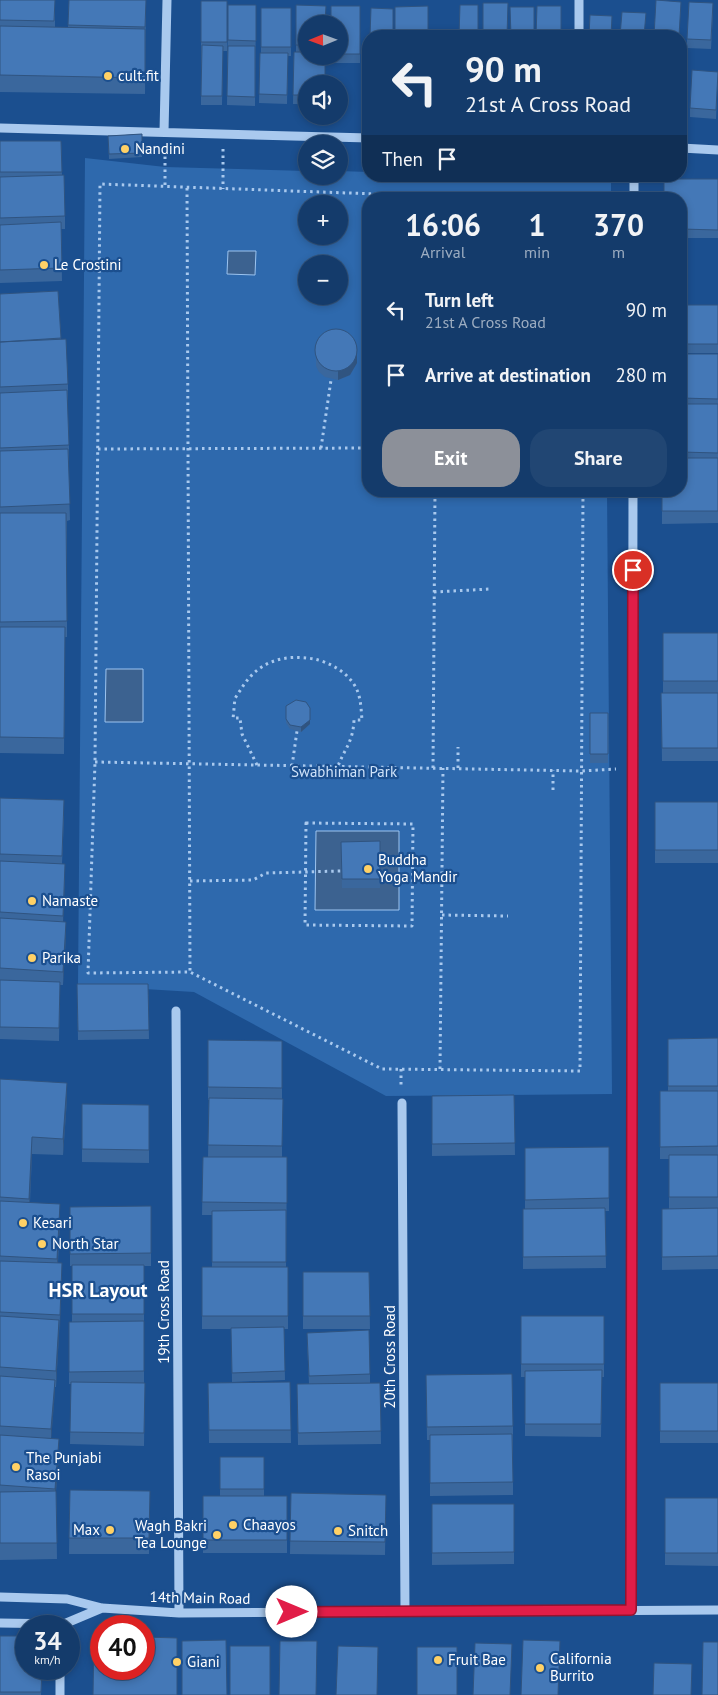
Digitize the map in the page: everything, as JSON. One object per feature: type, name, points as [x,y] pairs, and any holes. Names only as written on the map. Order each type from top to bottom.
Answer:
[{"type":"street","points":[[164,132],[167,0]]},
{"type":"street","points":[[579,0],[579,30]]},
{"type":"street","points":[[0,128],[362,138]]},
{"type":"street","points":[[687,148],[718,150]]},
{"type":"street","points":[[631,1610],[633,497]]},
{"type":"street","name":"19th Cross Road","points":[[176,1011],[179,1613]]},
{"type":"street","name":"20th Cross Road","points":[[402,1103],[405,1611]]},
{"type":"street","name":"14th Main Road","points":[[0,1597],[67,1599],[102,1608],[179,1613],[718,1610]]},
{"type":"street","name":"14th Main Road","points":[[80,1617],[102,1608]]},
{"type":"street","name":"14th Main Road","points":[[0,1623],[15,1623]]},
{"type":"street","points":[[60,1680],[60,1695]]},
{"type":"path","points":[[164,132],[165,187]]},
{"type":"path","points":[[223,134],[223,189]]},
{"type":"path","points":[[362,195],[100,184],[95,762],[88,972],[190,972],[382,1069],[580,1071],[582,497]]},
{"type":"path","points":[[188,188],[190,972]]},
{"type":"path","points":[[321,448],[331,380]]},
{"type":"path","points":[[98,449],[362,448]]},
{"type":"path","points":[[433,768],[435,497]]},
{"type":"path","points":[[434,592],[490,589]]},
{"type":"path","points":[[257,765],[242,734],[240,718],[233,718],[236,698],[246,681],[262,665],[277,658],[293,656],[323,661],[340,670],[355,686],[360,702],[362,720],[354,720],[354,732],[350,745],[338,766]]},
{"type":"path","points":[[292,766],[297,731]]},
{"type":"path","points":[[458,747],[458,768]]},
{"type":"path","points":[[95,762],[581,771],[632,768]]},
{"type":"path","points":[[440,1069],[443,768]]},
{"type":"path","points":[[553,770],[553,790]]},
{"type":"path","points":[[306,822],[413,824],[412,926],[305,925],[306,872],[306,822]]},
{"type":"path","points":[[190,881],[253,880],[266,873],[341,871]]},
{"type":"path","points":[[442,915],[508,916]]},
{"type":"path","points":[[400,1069],[401,1087]]},
{"type":"green space","name":"Swabhiman Park","points":[[85,158],[165,167],[298,171],[298,185],[348,185],[348,171],[362,172],[362,182],[611,182],[611,192],[362,192],[362,497],[607,497],[612,1094],[386,1096],[194,992],[78,985]]},
{"type":"shaded area","points":[[228,251],[256,251],[255,275],[227,274]]},
{"type":"shaded area","points":[[106,669],[143,669],[143,722],[105,722]]},
{"type":"shaded area","points":[[316,831],[399,831],[399,910],[315,910]]},
{"type":"building","points":[[0,0],[55,0],[54,21],[0,20]]},
{"type":"building","points":[[69,0],[146,0],[145,27],[68,25]]},
{"type":"building","points":[[656,0],[681,2],[679,30],[654,30]]},
{"type":"building","points":[[201,1],[227,1],[227,42],[201,42]]},
{"type":"building","points":[[689,2],[713,3],[711,40],[687,39]]},
{"type":"building","points":[[483,3],[508,3],[507,30],[483,30]]},
{"type":"building","points":[[228,5],[256,5],[256,41],[228,40]]},
{"type":"building","points":[[296,5],[326,6],[326,15],[298,15],[298,45],[296,45]]},
{"type":"building","points":[[460,5],[478,5],[478,30],[459,30]]},
{"type":"building","points":[[331,6],[360,6],[360,54],[348,54],[348,15],[331,15]]},
{"type":"building","points":[[428,6],[428,30],[395,30],[395,7]]},
{"type":"building","points":[[537,6],[561,6],[561,30],[536,30]]},
{"type":"building","points":[[510,7],[534,7],[534,30],[511,30]]},
{"type":"building","points":[[261,8],[291,8],[291,47],[261,47]]},
{"type":"building","points":[[371,8],[393,9],[393,30],[370,30]]},
{"type":"building","points":[[622,12],[646,13],[645,30],[620,30]]},
{"type":"building","points":[[590,15],[612,16],[611,30],[589,30]]},
{"type":"building","points":[[0,26],[145,29],[145,78],[0,75]]},
{"type":"building","points":[[202,45],[223,46],[222,96],[201,96]]},
{"type":"building","points":[[228,46],[255,46],[255,97],[227,96]]},
{"type":"building","points":[[294,52],[298,52],[298,65],[325,65],[325,75],[298,75],[298,95],[293,95]]},
{"type":"building","points":[[260,53],[288,53],[287,95],[259,94]]},
{"type":"building","points":[[692,70],[718,72],[716,110],[690,108]]},
{"type":"building","name":"Nandini","points":[[142,134],[142,153],[109,154],[108,136]]},
{"type":"building","points":[[0,141],[61,141],[62,172],[0,172]]},
{"type":"building","points":[[64,175],[65,216],[0,218],[0,177]]},
{"type":"building","points":[[687,179],[718,179],[718,230],[687,229],[687,192],[664,192],[664,182],[687,182]]},
{"type":"building","points":[[61,222],[62,268],[0,270],[0,225]]},
{"type":"building","points":[[58,291],[61,338],[0,342],[0,294]]},
{"type":"building","points":[[687,305],[718,305],[718,344],[687,344]]},
{"type":"building","points":[[336,329],[351,335],[357,350],[351,365],[336,371],[321,365],[315,350],[321,335]]},
{"type":"building","points":[[66,339],[68,384],[0,387],[0,342]]},
{"type":"building","points":[[687,354],[718,354],[718,399],[687,398]]},
{"type":"building","points":[[67,390],[69,445],[0,448],[0,393]]},
{"type":"building","points":[[687,404],[718,404],[718,453],[687,452]]},
{"type":"building","points":[[68,449],[70,504],[0,507],[0,451]]},
{"type":"building","points":[[687,458],[718,458],[718,511],[662,511],[662,497],[687,497]]},
{"type":"building","points":[[0,513],[66,513],[67,621],[0,622]]},
{"type":"building","points":[[0,627],[65,627],[64,738],[0,737]]},
{"type":"building","points":[[663,633],[718,633],[718,681],[663,681]]},
{"type":"building","points":[[661,693],[718,693],[718,748],[662,748]]},
{"type":"building","points":[[296,700],[306,702],[310,708],[310,720],[301,727],[290,725],[286,719],[286,706]]},
{"type":"building","points":[[590,713],[608,713],[608,754],[590,754]]},
{"type":"building","points":[[0,798],[64,800],[62,856],[0,854]]},
{"type":"building","points":[[655,802],[718,802],[718,850],[655,850]]},
{"type":"building","points":[[380,841],[380,879],[342,879],[341,842]]},
{"type":"building","name":"Namaste","points":[[0,861],[65,864],[63,916],[0,912]]},
{"type":"building","name":"Parika","points":[[0,918],[66,922],[63,972],[0,968]]},
{"type":"building","points":[[0,980],[60,982],[59,1028],[0,1027]]},
{"type":"building","points":[[77,984],[148,984],[149,1030],[78,1031]]},
{"type":"building","points":[[718,1038],[718,1086],[668,1086],[668,1039]]},
{"type":"building","points":[[208,1040],[282,1041],[282,1088],[208,1087]]},
{"type":"building","points":[[0,1079],[67,1083],[63,1139],[32,1137],[29,1199],[0,1197]]},
{"type":"building","points":[[660,1091],[718,1091],[718,1146],[660,1147]]},
{"type":"building","points":[[514,1095],[515,1143],[432,1144],[432,1096]]},
{"type":"building","points":[[209,1098],[283,1099],[282,1146],[208,1145]]},
{"type":"building","points":[[82,1104],[149,1105],[149,1150],[82,1149]]},
{"type":"building","points":[[609,1147],[609,1198],[525,1200],[525,1148]]},
{"type":"building","points":[[669,1155],[718,1155],[718,1197],[669,1197]]},
{"type":"building","points":[[203,1157],[287,1157],[287,1203],[202,1202]]},
{"type":"building","points":[[0,1201],[60,1204],[57,1259],[0,1256]]},
{"type":"building","points":[[151,1206],[151,1253],[70,1254],[70,1207]]},
{"type":"building","points":[[605,1208],[606,1256],[523,1257],[523,1209]]},
{"type":"building","points":[[718,1208],[718,1256],[662,1257],[662,1209]]},
{"type":"building","points":[[286,1210],[286,1262],[212,1262],[212,1211]]},
{"type":"building","points":[[0,1261],[62,1263],[60,1315],[0,1312]]},
{"type":"building","points":[[72,1265],[144,1265],[144,1314],[72,1314]]},
{"type":"building","points":[[202,1267],[288,1267],[288,1316],[202,1316]]},
{"type":"building","points":[[303,1272],[369,1272],[370,1316],[303,1316]]},
{"type":"building","points":[[0,1316],[59,1320],[56,1371],[0,1367]]},
{"type":"building","points":[[521,1316],[604,1316],[604,1364],[521,1364]]},
{"type":"building","points":[[144,1321],[144,1371],[69,1372],[69,1322]]},
{"type":"building","points":[[284,1327],[285,1371],[232,1373],[231,1328]]},
{"type":"building","points":[[369,1330],[370,1374],[309,1376],[307,1333]]},
{"type":"building","points":[[602,1370],[601,1424],[525,1424],[525,1371]]},
{"type":"building","points":[[512,1374],[513,1426],[427,1427],[426,1375]]},
{"type":"building","points":[[0,1376],[55,1380],[51,1429],[0,1426]]},
{"type":"building","points":[[71,1382],[145,1383],[144,1433],[70,1432]]},
{"type":"building","points":[[290,1382],[291,1430],[209,1430],[208,1383]]},
{"type":"building","points":[[380,1383],[381,1431],[298,1433],[297,1384]]},
{"type":"building","points":[[660,1383],[718,1383],[718,1431],[660,1431]]},
{"type":"building","points":[[512,1434],[513,1482],[430,1483],[430,1435]]},
{"type":"building","points":[[0,1435],[59,1439],[55,1489],[0,1485]]},
{"type":"building","points":[[220,1457],[264,1457],[264,1489],[220,1489]]},
{"type":"building","name":"Max","points":[[70,1490],[150,1491],[149,1538],[69,1538]]},
{"type":"building","points":[[56,1491],[57,1543],[0,1543],[0,1492]]},
{"type":"building","name":"Snitch","points":[[291,1493],[386,1495],[385,1542],[290,1541]]},
{"type":"building","points":[[203,1496],[287,1496],[287,1540],[203,1540]]},
{"type":"building","points":[[665,1498],[718,1498],[718,1553],[665,1553]]},
{"type":"building","points":[[432,1504],[514,1504],[514,1552],[432,1553]]},
{"type":"building","points":[[0,1636],[15,1636],[15,1680],[42,1680],[41,1692],[0,1692]]},
{"type":"building","points":[[155,1637],[177,1638],[177,1695],[93,1695],[93,1680],[155,1680]]},
{"type":"building","points":[[226,1640],[227,1695],[182,1695],[182,1641]]},
{"type":"building","points":[[523,1640],[560,1641],[558,1695],[521,1695]]},
{"type":"building","points":[[280,1641],[317,1641],[316,1695],[279,1695]]},
{"type":"building","points":[[703,1642],[718,1642],[718,1695],[702,1695]]},
{"type":"building","points":[[475,1643],[512,1644],[510,1695],[473,1695]]},
{"type":"building","points":[[230,1646],[270,1646],[270,1695],[230,1695]]},
{"type":"building","points":[[338,1646],[378,1647],[377,1695],[336,1695]]},
{"type":"building","points":[[417,1647],[457,1647],[457,1695],[417,1695]]},
{"type":"building","points":[[654,1663],[692,1664],[691,1695],[653,1695]]},
{"type":"place","name":"cult.fit","points":[[108,76]]},
{"type":"place","name":"Nandini","points":[[125,149]]},
{"type":"place","name":"Le Crostini","points":[[44,265]]},
{"type":"place","name":"Buddha Yoga Mandir","points":[[368,869]]},
{"type":"place","name":"Namaste","points":[[32,901]]},
{"type":"place","name":"Parika","points":[[32,958]]},
{"type":"place","name":"Kesari","points":[[23,1223]]},
{"type":"place","name":"North Star","points":[[42,1244]]},
{"type":"place","name":"The Punjabi Rasoi","points":[[16,1467]]},
{"type":"place","name":"Chaayos","points":[[233,1525]]},
{"type":"place","name":"Max","points":[[110,1530]]},
{"type":"place","name":"Snitch","points":[[338,1531]]},
{"type":"place","name":"Wagh Bakri Tea Lounge","points":[[217,1535]]},
{"type":"place","name":"Fruit Bae","points":[[438,1660]]},
{"type":"place","name":"Giani","points":[[177,1662]]},
{"type":"place","name":"California Burrito","points":[[540,1668]]},
{"type":"district","name":"HSR Layout","points":[[98,1290]]},
{"type":"route","points":[[292,1612],[631,1610],[633,570]]}]
